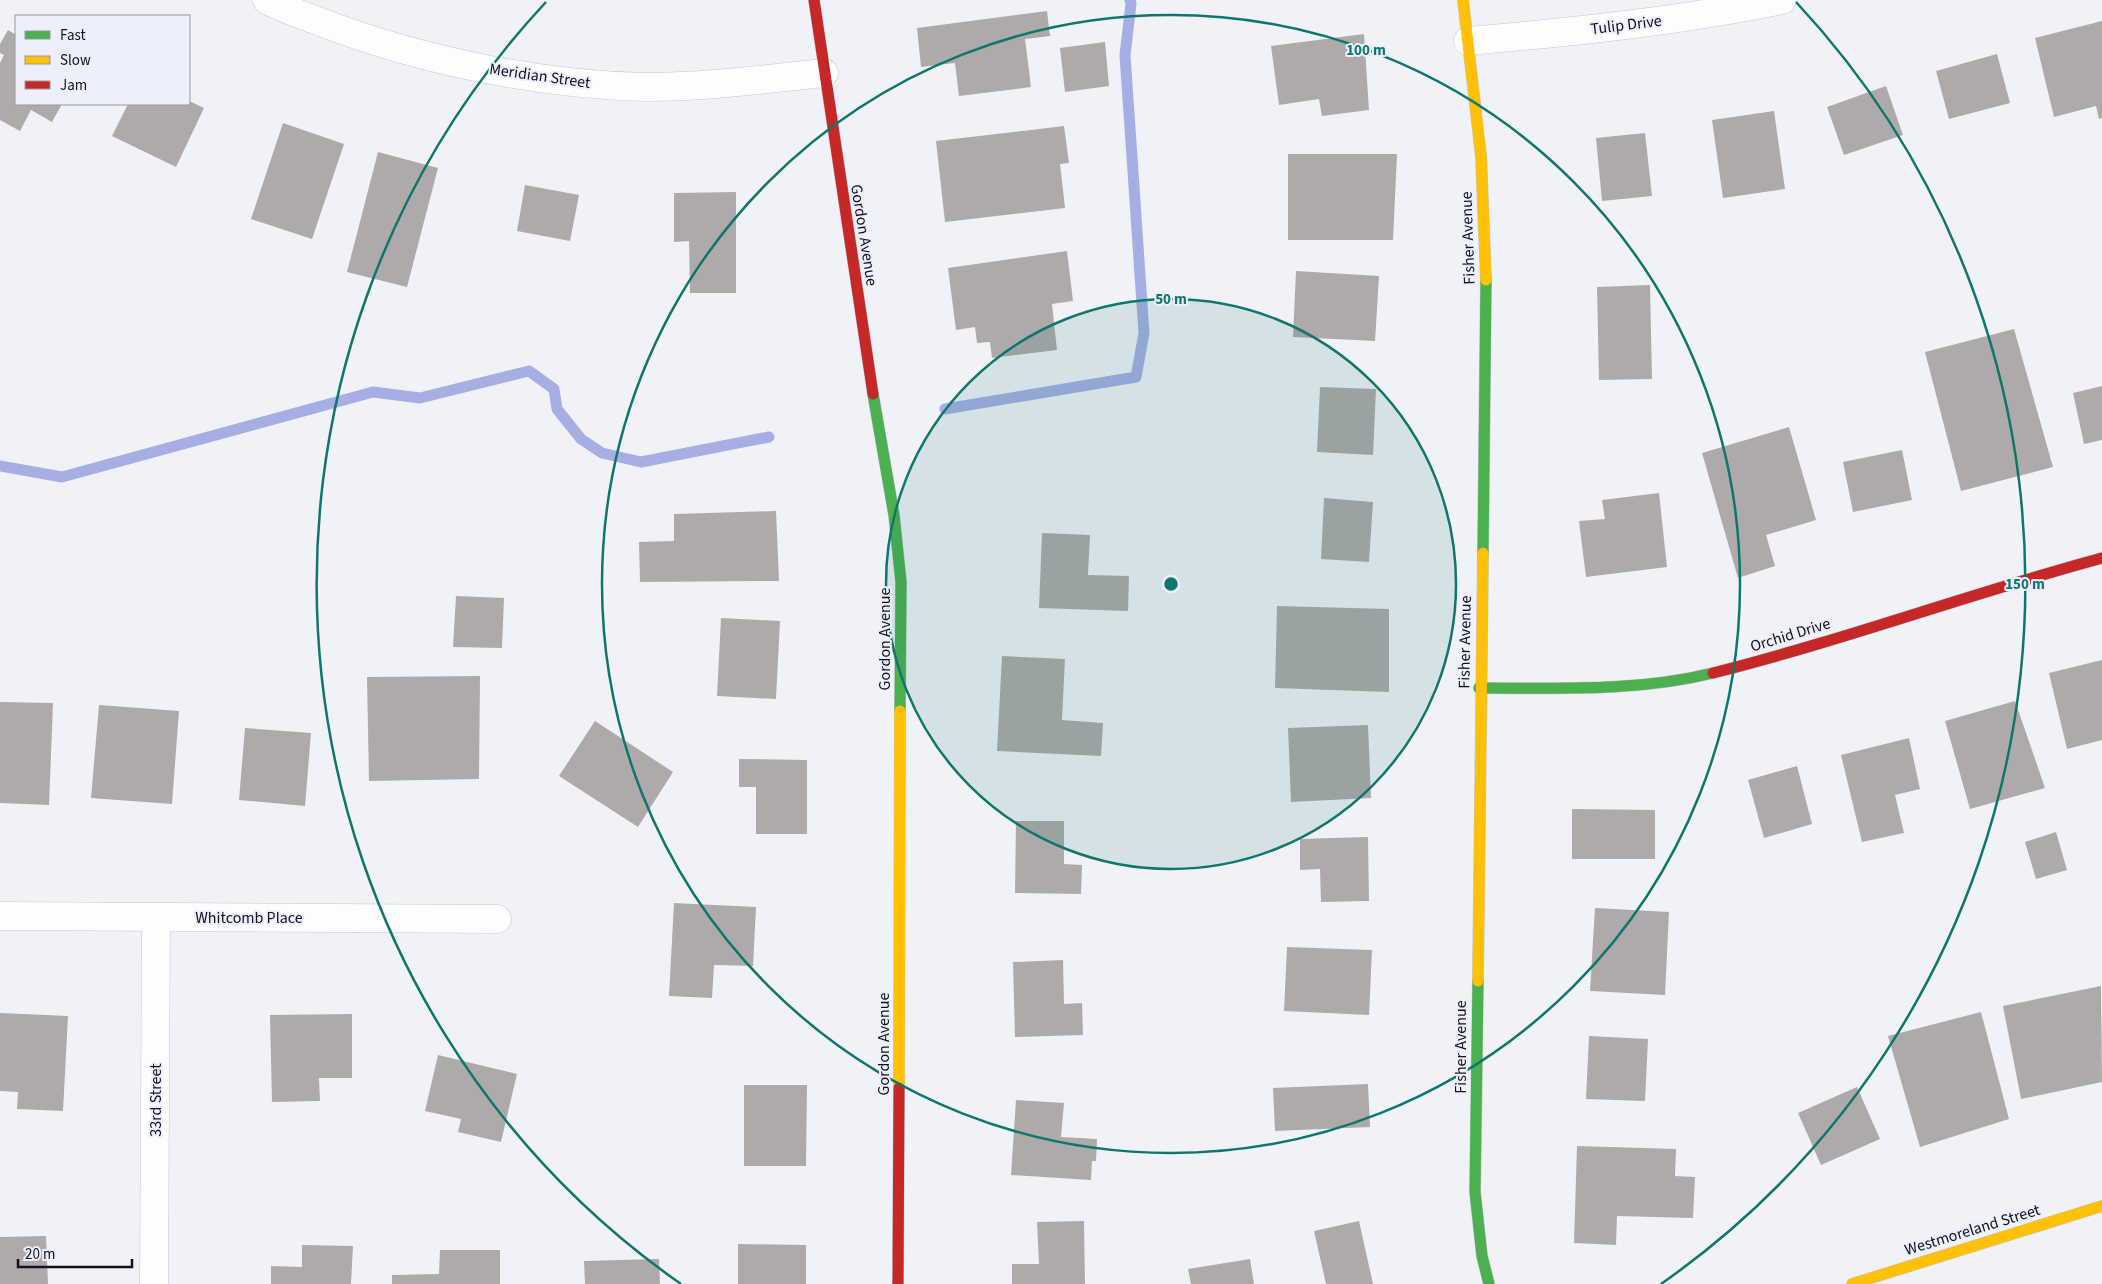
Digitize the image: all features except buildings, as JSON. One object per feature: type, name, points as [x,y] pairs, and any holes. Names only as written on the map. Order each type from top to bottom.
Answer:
[{"type":"street","name":"Meridian Street","points":[[267,0],[367,40],[426,56],[541,78],[646,87],[721,84],[824,73]]},
{"type":"street","name":"Gordon Avenue","points":[[814,0],[881,452],[894,515],[901,582],[898,1284]]},
{"type":"street","name":"Fisher Avenue","points":[[1463,0],[1480,156],[1486,267],[1479,688],[1475,1192],[1482,1256],[1489,1284]]},
{"type":"street","name":"Tulip Drive","points":[[1468,41],[1540,35],[1725,11],[1782,0]]},
{"type":"street","name":"Orchid Drive","points":[[1479,688],[1612,688],[1687,679],[1760,661],[2021,580],[2102,558]]},
{"type":"street","name":"Whitcomb Place","points":[[0,916],[497,919]]},
{"type":"street","name":"33rd Street","points":[[154,1284],[156,917]]},
{"type":"street","name":"Westmoreland Street","points":[[1852,1284],[2102,1206]]},
{"type":"waterway","points":[[945,409],[1136,377],[1144,333],[1125,55],[1130,0]]},
{"type":"waterway","points":[[0,466],[62,477],[373,392],[420,398],[529,371],[554,389],[557,409],[581,439],[602,453],[641,462],[769,437]]},
{"type":"traffic: fast","points":[[1483,553],[1486,280]]},
{"type":"traffic: fast","points":[[873,394],[894,515],[901,582],[900,711]]},
{"type":"traffic: fast","points":[[1479,688],[1597,688],[1655,683],[1713,673]]},
{"type":"traffic: fast","points":[[1478,981],[1475,1192],[1482,1256],[1489,1284]]},
{"type":"traffic: slow","points":[[1463,0],[1481,156],[1486,280]]},
{"type":"traffic: slow","points":[[1478,981],[1483,553]]},
{"type":"traffic: slow","points":[[899,1088],[900,711]]},
{"type":"traffic: slow","points":[[1852,1284],[2102,1206]]},
{"type":"traffic: jam","points":[[814,0],[873,394]]},
{"type":"traffic: jam","points":[[1713,673],[1811,646],[2102,558]]},
{"type":"traffic: jam","points":[[898,1284],[899,1088]]}]
